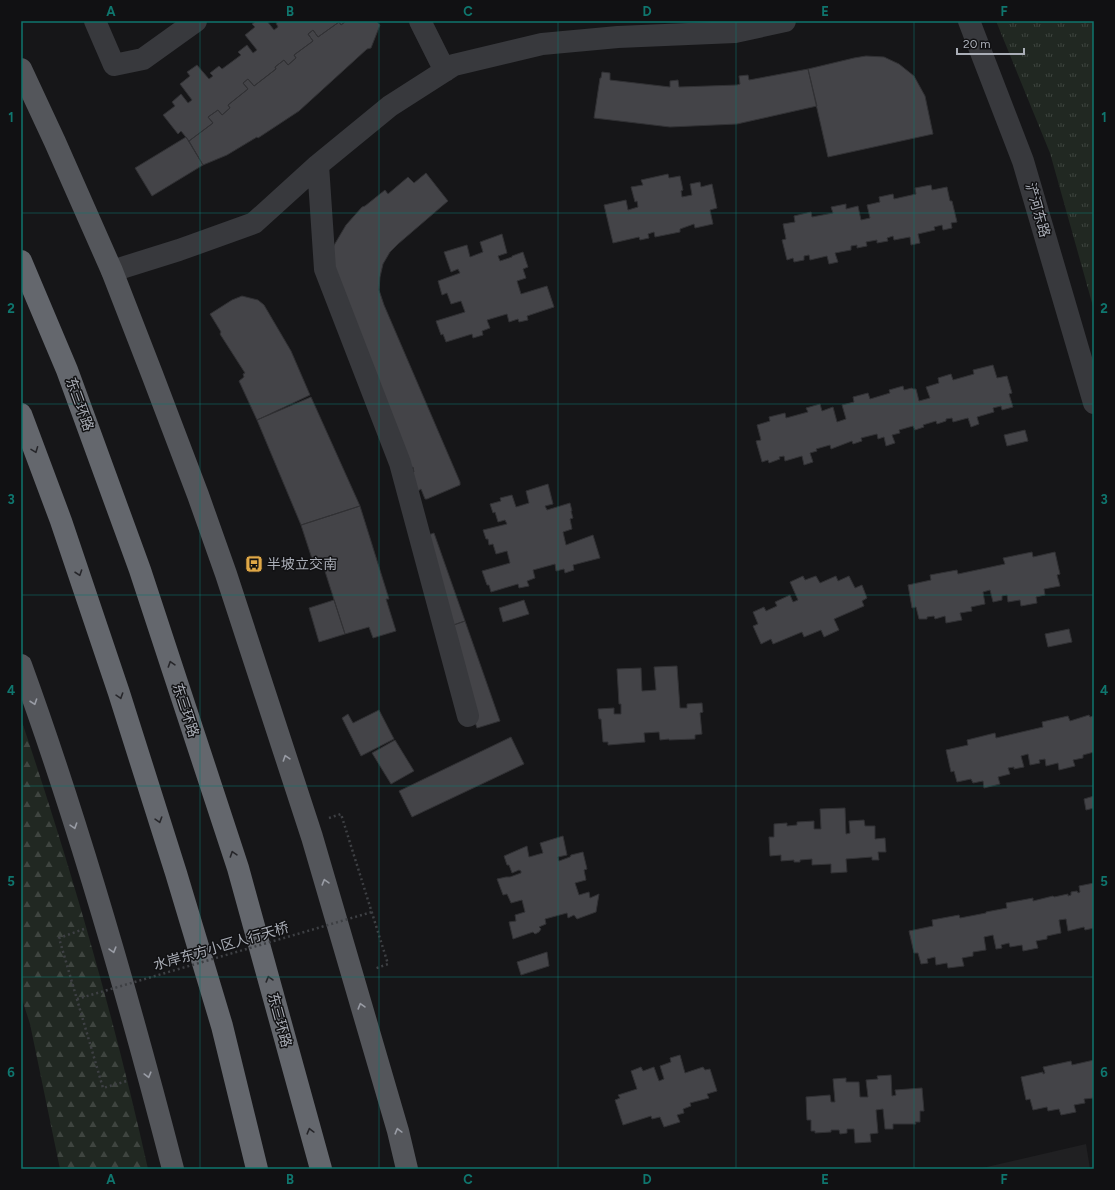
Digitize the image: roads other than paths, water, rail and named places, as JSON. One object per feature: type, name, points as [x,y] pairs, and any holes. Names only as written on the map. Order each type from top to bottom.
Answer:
[{"type":"highway","name":"东三环路","points":[[21,261],[67,370],[143,578],[238,868],[320,1169]]},
{"type":"highway","points":[[21,414],[61,520],[112,670],[174,866],[222,1026],[257,1169]]},
{"type":"main road","points":[[21,69],[112,272],[198,495],[228,581],[312,837],[398,1131],[407,1169]]},
{"type":"main road","points":[[21,665],[36,706],[105,922],[149,1075],[173,1169]]},
{"type":"street","points":[[95,21],[114,65],[143,59],[196,21]]},
{"type":"street","points":[[420,21],[445,71]]},
{"type":"street","points":[[112,272],[254,224],[318,166],[390,106],[454,65],[542,44],[618,37],[735,32],[785,21]]},
{"type":"street","name":"浐河东路","points":[[969,21],[1024,161],[1094,403]]},
{"type":"street","points":[[318,166],[325,269],[400,464],[468,716]]},
{"type":"place","name":"半坡立交南","points":[[254,564]]}]
